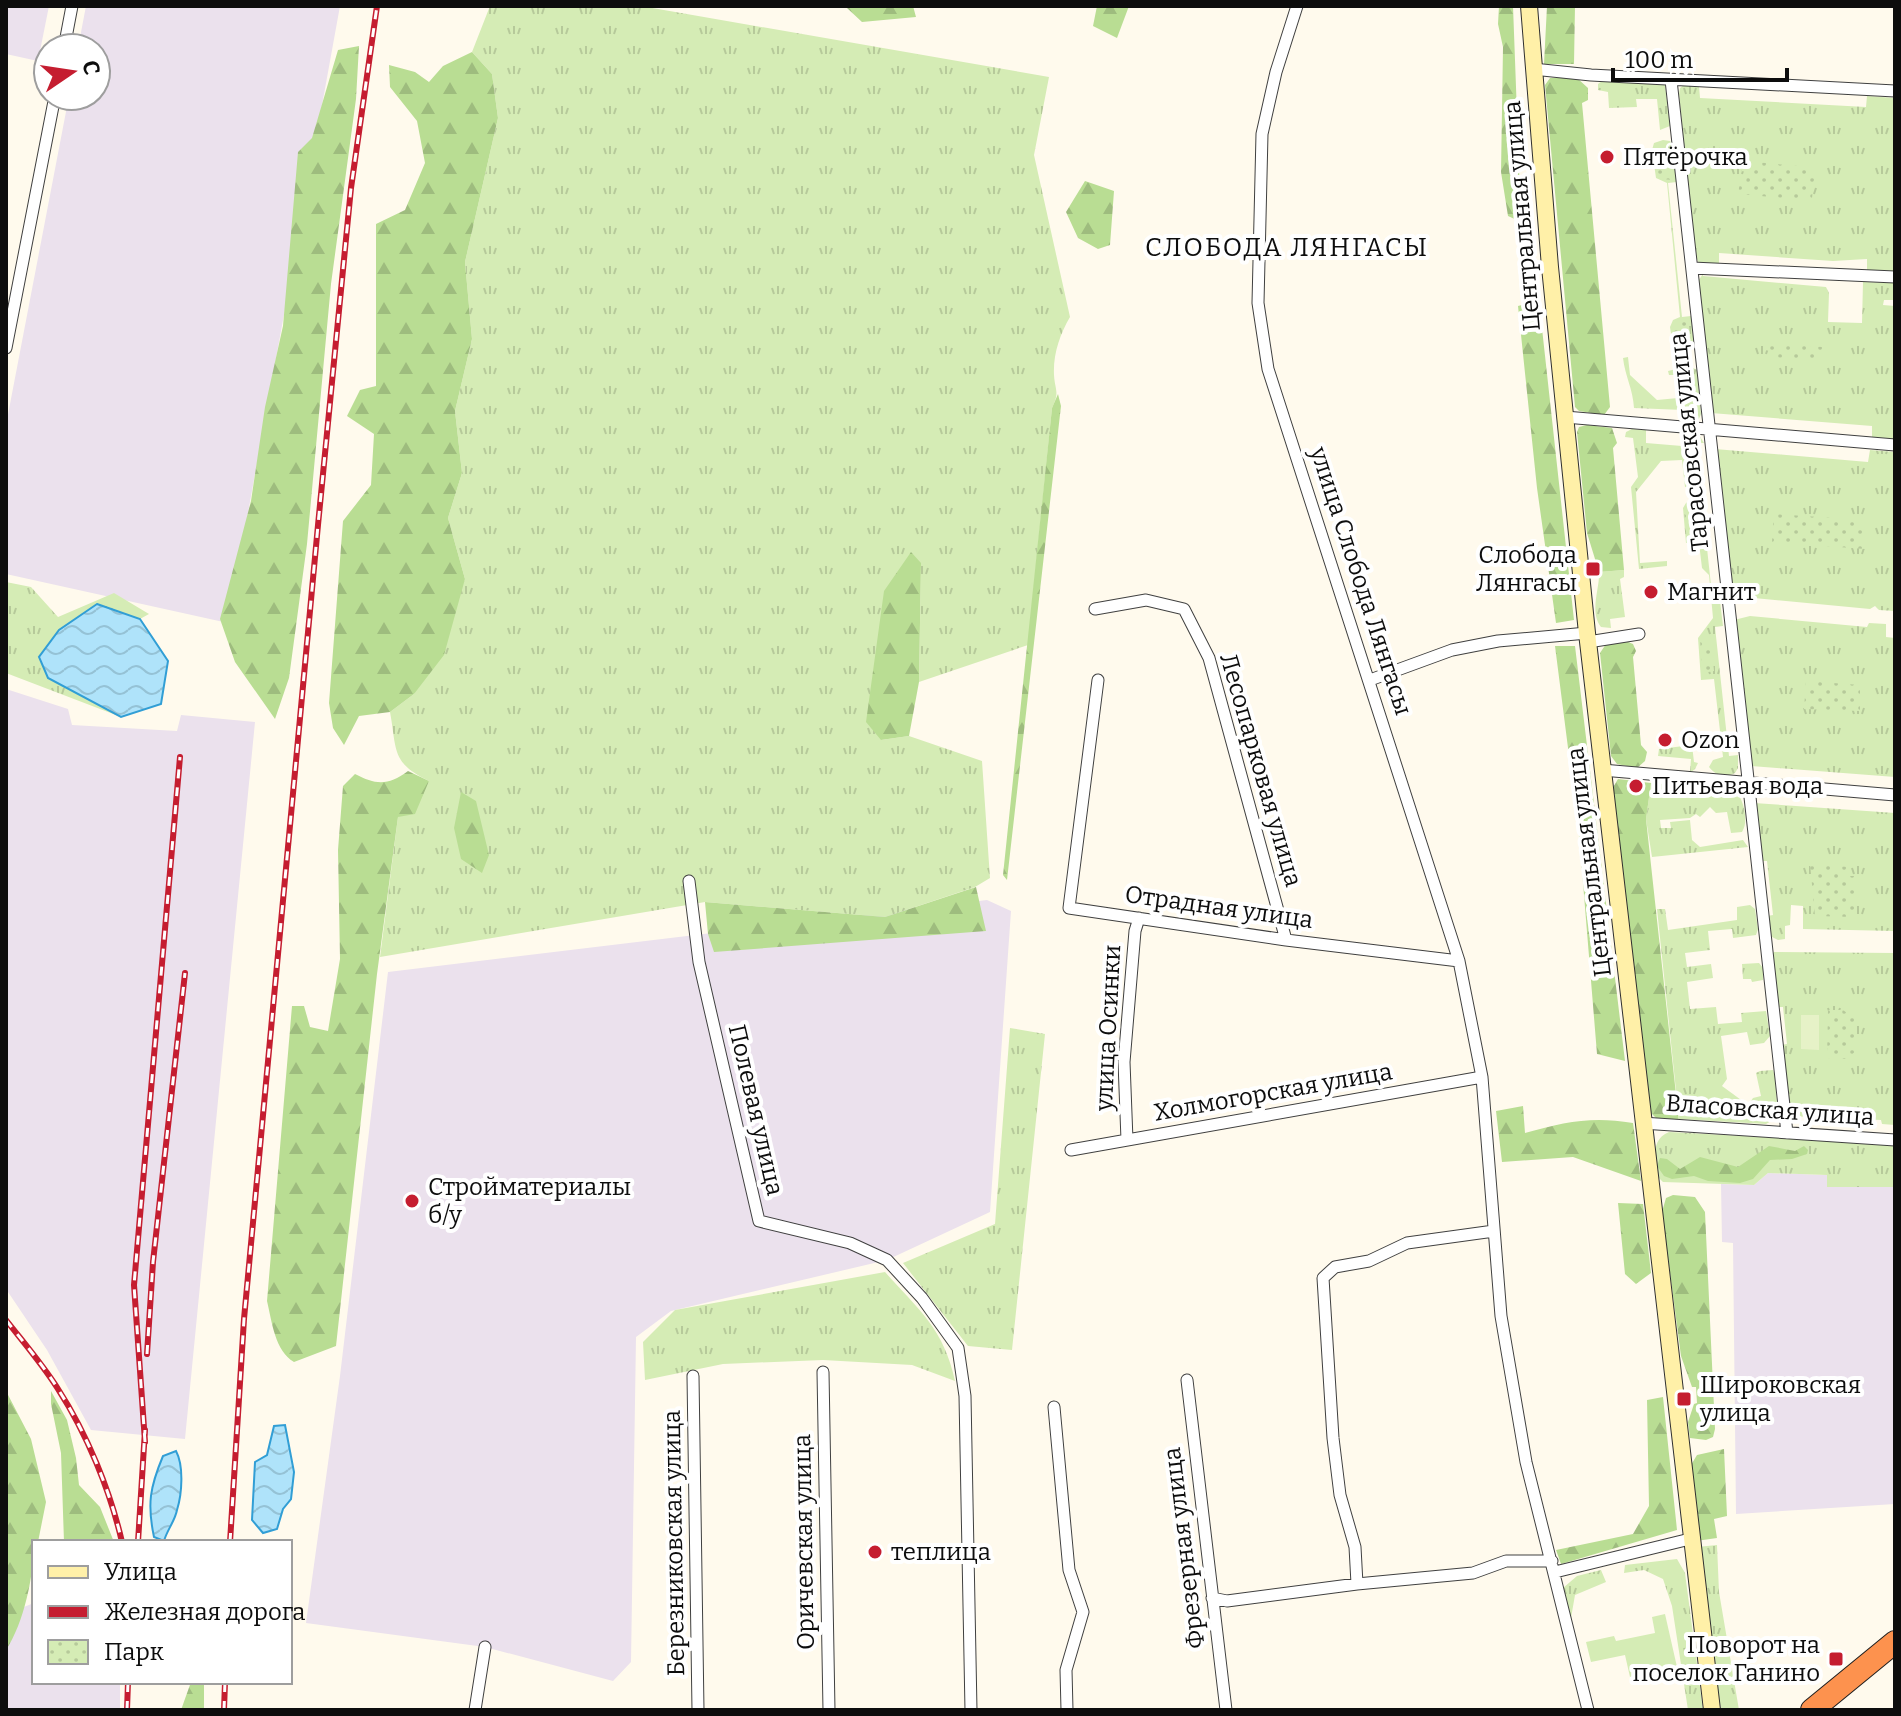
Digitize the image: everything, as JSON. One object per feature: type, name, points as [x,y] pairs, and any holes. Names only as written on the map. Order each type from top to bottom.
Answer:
[{"type":"highway","points":[[1812,1710],[1895,1642]]},
{"type":"highway","points":[[1833,1710],[1895,1660]]},
{"type":"street","points":[[67,32],[72,6]]},
{"type":"street","name":"улица Слобода Лянгасы","points":[[1297,6],[1276,72],[1262,134],[1258,303],[1268,369],[1459,961],[1482,1077],[1501,1316],[1526,1462],[1588,1710]]},
{"type":"street","name":"Центральная улица","points":[[1529,6],[1587,637],[1712,1710]]},
{"type":"street","points":[[1533,69],[1671,80],[1895,91],[1895,84]]},
{"type":"street","name":"Тарасовская улица","points":[[1671,80],[1787,1133]]},
{"type":"street","points":[[6,348],[52,112]]},
{"type":"street","points":[[1692,268],[1895,277]]},
{"type":"street","points":[[1565,417],[1895,445]]},
{"type":"street","name":"Лесопарковая улица","points":[[1095,609],[1146,600],[1184,609],[1209,658],[1286,940]]},
{"type":"street","points":[[1370,680],[1452,650],[1498,641],[1639,634]]},
{"type":"street","name":"Отрадная улица","points":[[1098,680],[1069,908],[1286,940],[1459,961]]},
{"type":"street","points":[[1602,770],[1895,795]]},
{"type":"street","name":"Полевая улица","points":[[689,881],[699,962],[759,1221],[850,1243],[887,1260],[922,1298],[958,1348],[965,1396],[971,1710]]},
{"type":"street","name":"улица Осинки","points":[[1127,1140],[1124,1062],[1135,931],[1139,918]]},
{"type":"street","name":"Холмогорская улица","points":[[1071,1150],[1482,1077]]},
{"type":"street","name":"Власовская улица","points":[[1642,1123],[1895,1140]]},
{"type":"street","points":[[1357,1584],[1355,1547],[1340,1495],[1333,1438],[1323,1278],[1335,1267],[1369,1261],[1407,1243],[1494,1231]]},
{"type":"street","name":"Оричевская улица","points":[[823,1372],[829,1710]]},
{"type":"street","name":"Березниковская улица","points":[[693,1376],[698,1710]]},
{"type":"street","name":"Фрезерная улица","points":[[1187,1380],[1226,1710]]},
{"type":"street","points":[[1054,1407],[1069,1570],[1083,1612],[1066,1670],[1067,1710]]},
{"type":"street","points":[[1212,1598],[1227,1601],[1473,1573],[1506,1561],[1554,1567],[1690,1539]]},
{"type":"street","points":[[475,1710],[485,1647]]},
{"type":"shaded area","points":[[6,6],[49,6],[44,32],[32,32],[32,60],[6,54]]},
{"type":"shaded area","points":[[86,6],[340,6],[228,623],[6,574],[6,425],[66,112],[112,112],[112,32],[81,32]]},
{"type":"shaded area","points":[[6,689],[68,709],[72,725],[177,731],[181,715],[255,722],[185,1439],[91,1430],[47,1350],[6,1289]]},
{"type":"shaded area","points":[[987,900],[1011,911],[990,1212],[887,1260],[671,1311],[636,1337],[631,1662],[613,1681],[485,1647],[306,1623],[340,1376],[388,972]]},
{"type":"shaded area","points":[[1768,1173],[1827,1175],[1828,1187],[1895,1187],[1895,1504],[1736,1514],[1733,1243],[1722,1242],[1721,1184],[1754,1185]]},
{"type":"shaded area","points":[[32,1604],[32,1684],[120,1684],[120,1710],[6,1710],[6,1614]]},
{"type":"green space","points":[[490,6],[641,6],[1049,77],[1034,155],[1070,317],[1060,337],[1055,359],[1056,394],[1052,408],[1028,645],[919,682],[921,564],[881,740],[909,736],[982,761],[990,878],[975,887],[885,917],[705,902],[380,957],[398,817],[429,781],[408,768],[398,754],[390,712],[414,694],[465,579],[448,518],[462,473],[455,411],[472,339],[465,262],[498,118],[492,74],[472,52]]},
{"type":"green space","points":[[847,6],[913,6],[916,17],[862,22]]},
{"type":"green space","points":[[1097,6],[1129,6],[1117,38],[1093,26]]},
{"type":"green space","points":[[1499,6],[1513,6],[1521,222],[1508,216],[1501,172],[1503,47],[1498,24]]},
{"type":"green space","points":[[1547,6],[1575,6],[1574,64],[1544,64]]},
{"type":"green space","points":[[359,46],[356,99],[331,284],[307,544],[289,678],[275,719],[235,662],[220,619],[251,501],[265,407],[283,326],[298,152],[312,138],[338,50]]},
{"type":"green space","points":[[472,52],[492,74],[498,118],[465,262],[472,339],[455,411],[462,473],[448,518],[465,579],[444,655],[414,694],[390,712],[359,716],[344,745],[333,728],[329,703],[343,521],[371,485],[374,434],[347,416],[360,390],[376,386],[376,224],[405,210],[425,163],[417,121],[390,87],[389,65],[415,72],[429,82],[443,66]]},
{"type":"green space","points":[[1550,78],[1577,78],[1588,88],[1588,100],[1582,103],[1610,407],[1604,415],[1579,411],[1575,407],[1545,85]]},
{"type":"green space","points":[[1603,80],[1665,85],[1670,126],[1660,130],[1657,99],[1636,99],[1637,107],[1609,108],[1608,92],[1598,90],[1598,84]]},
{"type":"green space","points":[[1684,85],[1699,86],[1700,98],[1866,107],[1867,96],[1895,98],[1895,271],[1867,270],[1867,259],[1833,261],[1719,253],[1719,266],[1700,265],[1695,255],[1679,94]]},
{"type":"green space","points":[[1670,141],[1673,146],[1677,182],[1668,183],[1682,317],[1691,316],[1694,346],[1689,353],[1680,355],[1673,348],[1670,327],[1673,320],[1680,317],[1667,183],[1656,178],[1652,150],[1654,143]]},
{"type":"green space","points":[[1664,142],[1671,146],[1675,180],[1661,179],[1655,167],[1656,144]]},
{"type":"green space","points":[[1742,161],[1810,167],[1815,170],[1812,198],[1738,194],[1740,182],[1746,182],[1747,172],[1741,171]]},
{"type":"green space","points":[[1085,181],[1114,191],[1110,245],[1098,249],[1078,238],[1066,212]]},
{"type":"green space","points":[[1703,274],[1826,287],[1829,293],[1828,322],[1862,323],[1863,282],[1895,283],[1895,300],[1884,300],[1883,305],[1895,306],[1895,441],[1872,439],[1872,426],[1711,413],[1698,281]]},
{"type":"green space","points":[[1539,301],[1574,620],[1556,623],[1537,488],[1518,306]]},
{"type":"green space","points":[[1688,318],[1692,349],[1680,353],[1673,342],[1673,329],[1676,321]]},
{"type":"green space","points":[[1765,342],[1822,347],[1822,354],[1818,354],[1818,360],[1770,357],[1770,351],[1765,350]]},
{"type":"green space","points":[[1628,357],[1630,375],[1657,400],[1678,398],[1675,375],[1669,375],[1668,371],[1689,366],[1697,370],[1701,414],[1698,421],[1684,422],[1683,410],[1634,408],[1623,358]]},
{"type":"green space","points":[[1058,394],[1061,406],[1007,880],[1003,875],[1052,408]]},
{"type":"green space","points":[[1579,427],[1612,428],[1617,443],[1613,448],[1624,570],[1599,572],[1587,533],[1577,432]]},
{"type":"green space","points":[[1646,430],[1646,443],[1682,446],[1683,433],[1699,435],[1704,443],[1692,443],[1694,486],[1685,487],[1682,460],[1661,461],[1636,492],[1640,563],[1667,561],[1667,566],[1639,569],[1631,487],[1638,477],[1633,438],[1625,437],[1626,432]]},
{"type":"green space","points":[[1715,449],[1868,462],[1870,450],[1895,452],[1895,611],[1879,610],[1875,606],[1870,609],[1733,596]]},
{"type":"green space","points":[[1693,499],[1702,502],[1711,585],[1718,584],[1723,626],[1715,627],[1729,756],[1738,755],[1738,768],[1728,775],[1718,774],[1709,767],[1713,760],[1723,757],[1714,679],[1701,680],[1698,638],[1713,618],[1709,575],[1702,568],[1699,543],[1686,543],[1683,508]]},
{"type":"green space","points":[[1688,502],[1697,503],[1700,508],[1703,541],[1687,542],[1684,510]]},
{"type":"green space","points":[[1774,514],[1864,520],[1865,549],[1772,542]]},
{"type":"green space","points":[[911,552],[921,563],[919,682],[909,736],[881,740],[866,722],[884,591]]},
{"type":"green space","points":[[1624,570],[1624,577],[1620,579],[1625,617],[1610,619],[1611,628],[1601,627],[1595,607],[1599,572]]},
{"type":"green space","points":[[6,582],[31,587],[58,617],[114,593],[149,614],[140,619],[97,604],[48,678],[121,717],[6,673]]},
{"type":"green space","points":[[1750,616],[1867,627],[1869,623],[1886,624],[1886,637],[1895,638],[1895,777],[1751,766],[1734,620]]},
{"type":"green space","points":[[1711,639],[1714,671],[1703,673],[1700,640]]},
{"type":"green space","points":[[1606,644],[1633,644],[1636,651],[1633,657],[1641,745],[1647,752],[1645,761],[1637,768],[1617,764],[1611,756],[1600,653]]},
{"type":"green space","points":[[1555,646],[1575,646],[1625,1061],[1597,1054],[1579,834]]},
{"type":"green space","points":[[1806,681],[1860,685],[1860,711],[1804,709]]},
{"type":"green space","points":[[1692,745],[1694,762],[1698,763],[1690,773],[1691,759],[1658,756],[1659,749]]},
{"type":"green space","points":[[408,771],[429,781],[415,814],[398,817],[377,974],[336,1346],[294,1362],[278,1343],[267,1301],[292,1006],[304,1006],[310,1027],[328,1031],[340,959],[338,850],[343,786],[355,774],[382,782]]},
{"type":"green space","points":[[1618,779],[1651,783],[1646,819],[1679,1122],[1658,1120],[1650,1112],[1612,789]]},
{"type":"green space","points":[[1651,783],[1736,791],[1745,811],[1742,832],[1731,833],[1727,812],[1716,813],[1710,807],[1700,817],[1696,814],[1690,818],[1660,820],[1661,828],[1671,828],[1670,822],[1690,820],[1692,840],[1700,847],[1743,840],[1748,847],[1652,857],[1646,819]]},
{"type":"green space","points":[[461,792],[476,801],[489,855],[482,873],[461,859],[454,828]]},
{"type":"green space","points":[[1754,803],[1895,813],[1895,931],[1803,929],[1803,906],[1791,905],[1790,925],[1785,926],[1785,939],[1770,936],[1767,916],[1773,915],[1767,861],[1761,861]]},
{"type":"green space","points":[[1810,864],[1850,867],[1850,876],[1855,876],[1855,917],[1815,916]]},
{"type":"green space","points":[[976,887],[986,931],[714,952],[708,934],[705,902],[885,917]]},
{"type":"green space","points":[[1750,905],[1755,909],[1756,935],[1733,938],[1732,929],[1708,931],[1710,950],[1685,953],[1687,967],[1711,964],[1713,978],[1687,982],[1690,1009],[1716,1007],[1718,1024],[1742,1022],[1741,1013],[1766,1011],[1770,1036],[1764,1043],[1750,1045],[1747,1032],[1721,1036],[1727,1079],[1722,1086],[1748,1105],[1753,1098],[1761,1096],[1756,1073],[1773,1070],[1778,1117],[1766,1124],[1679,1119],[1657,909],[1665,909],[1668,930],[1737,920],[1737,907]]},
{"type":"green space","points":[[1774,952],[1895,953],[1895,1125],[1882,1124],[1881,1120],[1790,1116],[1781,1045],[1787,1044],[1783,1007],[1777,1007]]},
{"type":"green space","points":[[1759,963],[1763,968],[1763,980],[1752,982],[1751,979],[1743,979],[1742,964]]},
{"type":"green space","points":[[1828,1010],[1843,1010],[1855,1019],[1855,1052],[1847,1059],[1827,1058]]},
{"type":"green space","points":[[1801,1015],[1819,1015],[1819,1050],[1801,1049]]},
{"type":"green space","points":[[1010,1028],[1045,1034],[1012,1350],[968,1346],[903,1263],[995,1224]]},
{"type":"green space","points":[[1523,1106],[1525,1133],[1578,1121],[1633,1123],[1641,1181],[1573,1157],[1502,1162],[1496,1111]]},
{"type":"green space","points":[[1669,1132],[1895,1144],[1895,1187],[1827,1187],[1827,1175],[1768,1173],[1754,1185],[1663,1182],[1656,1175],[1655,1150],[1659,1139]]},
{"type":"green space","points":[[1769,1146],[1795,1151],[1804,1146],[1808,1150],[1807,1154],[1792,1159],[1770,1160],[1753,1179],[1740,1183],[1708,1181],[1694,1176],[1672,1179],[1664,1176],[1657,1166],[1660,1158],[1667,1159],[1680,1169],[1700,1157],[1738,1167]]},
{"type":"green space","points":[[1673,1195],[1695,1197],[1705,1212],[1715,1429],[1713,1437],[1706,1440],[1690,1438],[1688,1422],[1697,1403],[1696,1387],[1692,1387],[1681,1356],[1662,1212],[1666,1198]]},
{"type":"green space","points":[[1618,1203],[1643,1204],[1651,1273],[1636,1284],[1625,1274]]},
{"type":"green space","points":[[885,1272],[929,1321],[944,1347],[955,1381],[912,1365],[823,1360],[723,1364],[645,1380],[643,1342],[675,1310]]},
{"type":"green space","points":[[6,1391],[31,1439],[46,1502],[38,1540],[32,1540],[32,1569],[27,1598],[6,1650]]},
{"type":"green space","points":[[51,1391],[67,1420],[79,1485],[100,1507],[113,1540],[64,1540],[61,1453]]},
{"type":"green space","points":[[1663,1397],[1677,1530],[1561,1564],[1556,1550],[1633,1534],[1649,1506],[1647,1400]]},
{"type":"green space","points":[[1724,1449],[1727,1516],[1714,1519],[1717,1538],[1696,1541],[1691,1465],[1697,1455]]},
{"type":"green space","points":[[1717,1545],[1719,1592],[1739,1710],[1721,1710],[1697,1547]]},
{"type":"green space","points":[[1677,1559],[1685,1573],[1703,1710],[1688,1710],[1672,1606],[1663,1579],[1644,1570],[1624,1573],[1625,1565]]},
{"type":"green space","points":[[1601,1570],[1606,1582],[1575,1595],[1571,1618],[1563,1588],[1577,1576]]},
{"type":"green space","points":[[1665,1614],[1677,1667],[1630,1677],[1625,1655],[1591,1662],[1586,1642],[1614,1636],[1616,1641],[1655,1633],[1652,1617]]},
{"type":"green space","points":[[190,1684],[204,1684],[204,1710],[181,1710]]},
{"type":"water","points":[[97,604],[140,619],[168,661],[161,704],[121,717],[48,678],[39,657],[59,630]]},
{"type":"water","points":[[285,1425],[294,1472],[291,1499],[283,1509],[277,1529],[263,1533],[252,1520],[255,1462],[267,1455],[274,1426]]},
{"type":"water","points":[[176,1451],[181,1472],[176,1514],[164,1540],[162,1540],[154,1537],[151,1496],[163,1456]]},
{"type":"railway","points":[[230,1540],[244,1319],[318,525],[351,188],[377,6]]},
{"type":"railway","points":[[145,1442],[134,1285],[180,757]]},
{"type":"railway","points":[[147,1354],[153,1262],[185,973]]},
{"type":"railway","points":[[6,1320],[52,1380],[79,1425],[104,1483],[122,1540]]},
{"type":"railway","points":[[138,1540],[145,1430]]},
{"type":"railway","points":[[127,1710],[128,1684]]},
{"type":"railway","points":[[224,1710],[225,1684]]},
{"type":"place","name":"Пятёрочка","points":[[1607,157]]},
{"type":"place","name":"Слобода Лянгасы","points":[[1593,569]]},
{"type":"place","name":"Магнит","points":[[1651,592]]},
{"type":"place","name":"Ozon","points":[[1665,740]]},
{"type":"place","name":"Питьевая вода","points":[[1636,786]]},
{"type":"place","name":"Стройматериалы б/у","points":[[412,1201]]},
{"type":"place","name":"Широковская улица","points":[[1684,1399]]},
{"type":"place","name":"теплица","points":[[875,1552]]},
{"type":"place","name":"Поворот на поселок Ганино","points":[[1836,1659]]},
{"type":"district","name":"СЛОБОДА ЛЯНГАСЫ","points":[[1287,247]]}]
